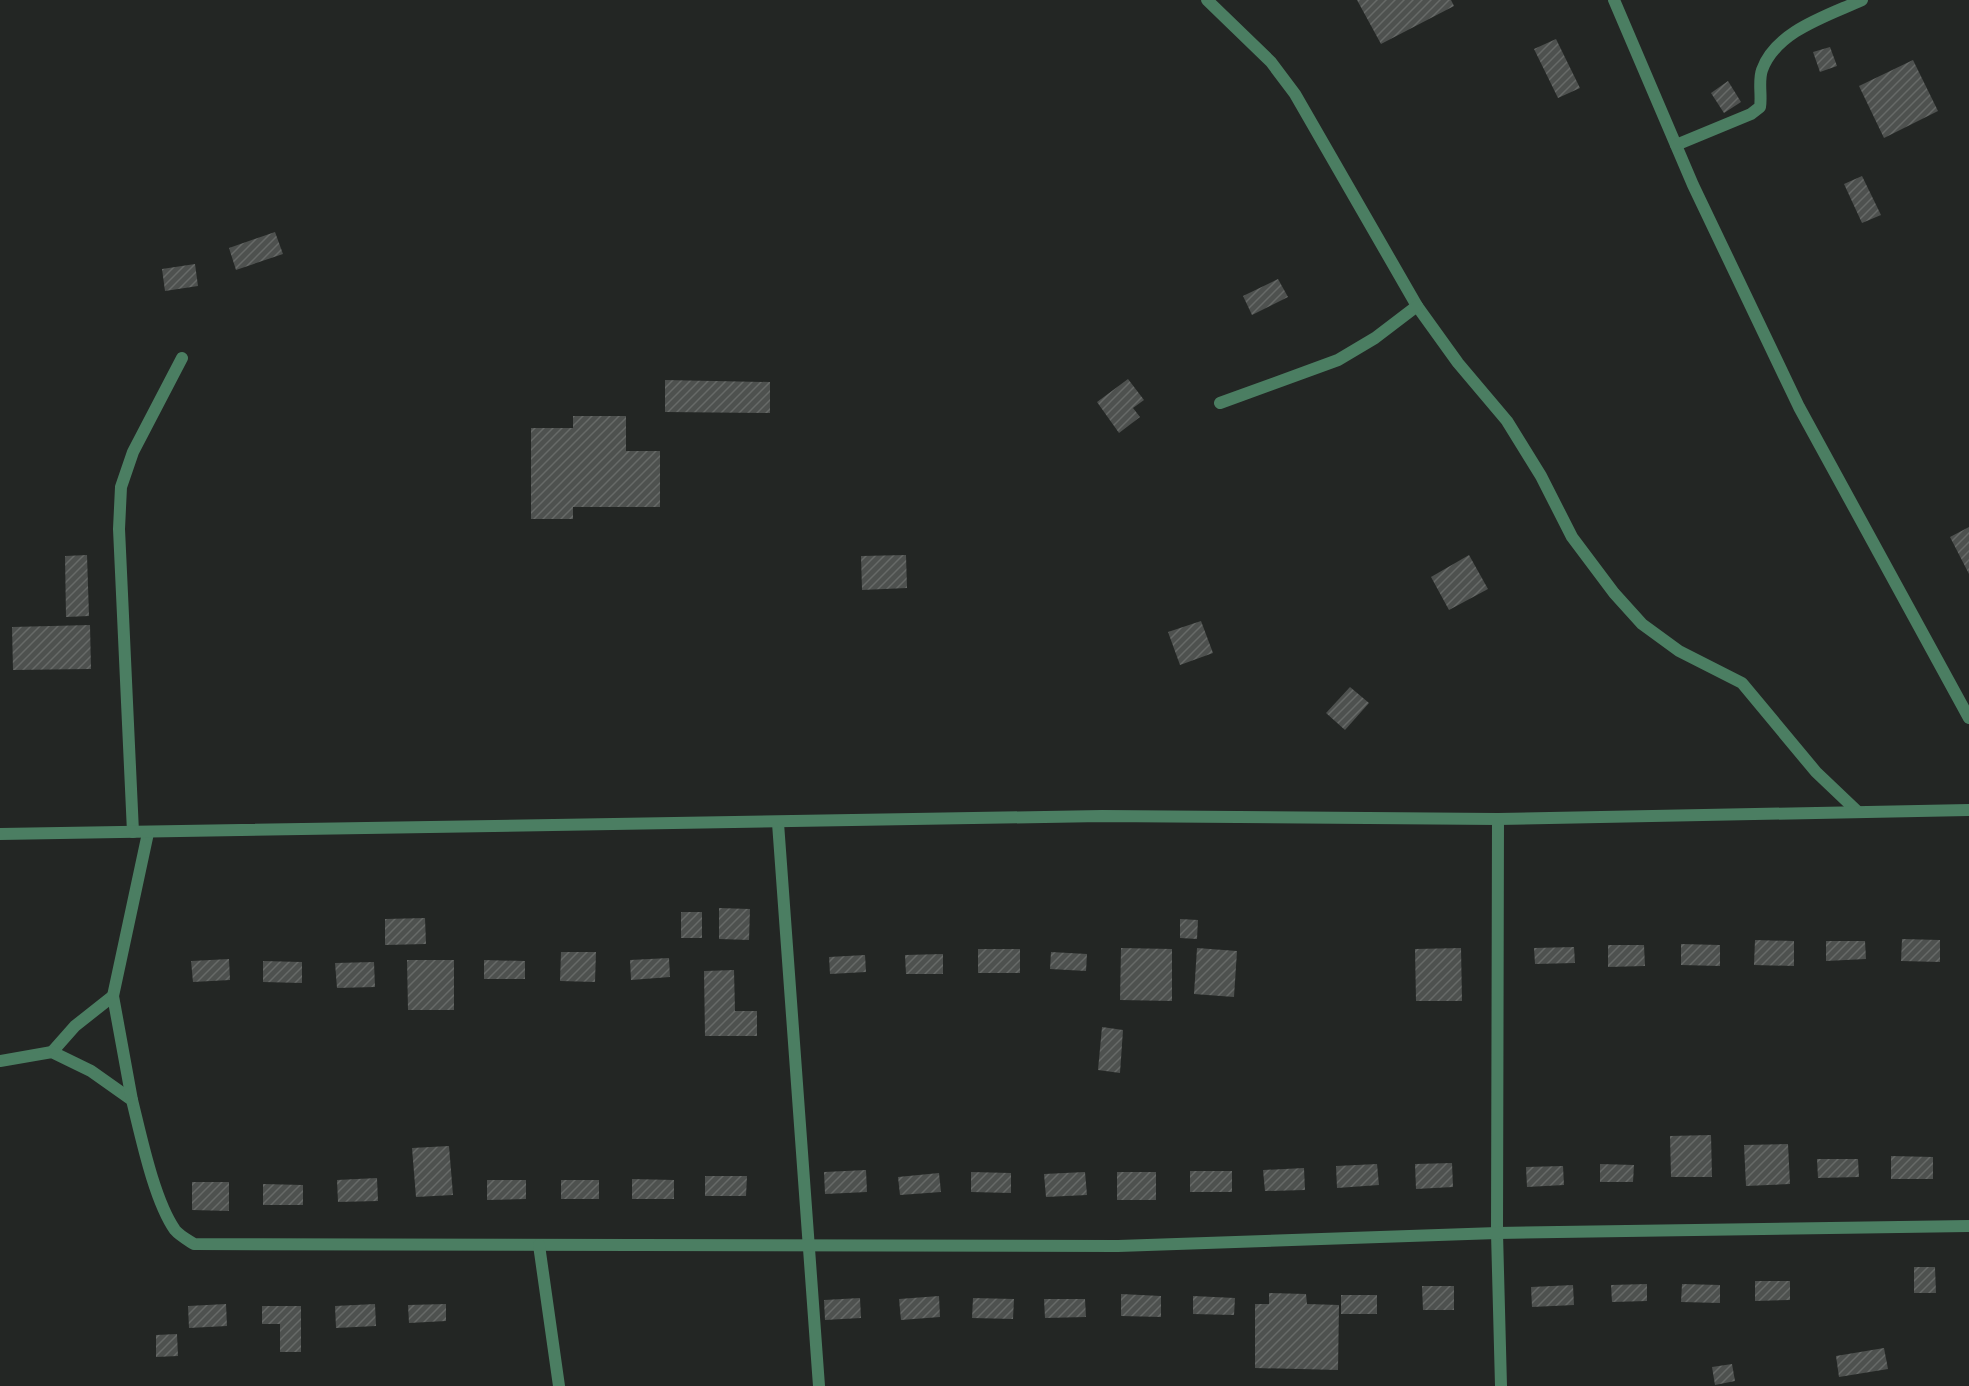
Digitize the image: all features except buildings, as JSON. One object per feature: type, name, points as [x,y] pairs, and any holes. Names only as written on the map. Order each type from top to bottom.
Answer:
[{"type":"street","points":[[1208,0],[1271,62],[1295,94],[1417,306],[1458,363],[1507,421],[1541,476],[1572,537],[1614,593],[1642,624],[1679,651],[1742,683],[1816,772],[1857,810]]},
{"type":"street","points":[[1614,0],[1676,145],[1799,407],[1969,718]]},
{"type":"street","points":[[1676,145],[1751,114],[1760,107],[1760,74],[1768,56],[1801,27],[1862,0]]},
{"type":"street","points":[[1220,403],[1338,360],[1375,338],[1417,306]]},
{"type":"street","points":[[133,832],[119,529],[121,487],[133,452],[182,358]]},
{"type":"street","points":[[0,834],[1102,816],[1498,819],[1857,810],[1969,810]]},
{"type":"street","points":[[1498,819],[1497,1233],[1501,1386]]},
{"type":"street","points":[[778,823],[819,1386]]},
{"type":"street","points":[[148,833],[113,996],[132,1100],[143,1145],[167,1217],[177,1233],[194,1244],[1118,1246],[1497,1233],[1969,1226]]},
{"type":"street","points":[[52,1052],[75,1026],[113,996]]},
{"type":"street","points":[[0,1061],[52,1052],[91,1071],[132,1100]]},
{"type":"street","points":[[539,1245],[559,1386]]}]
